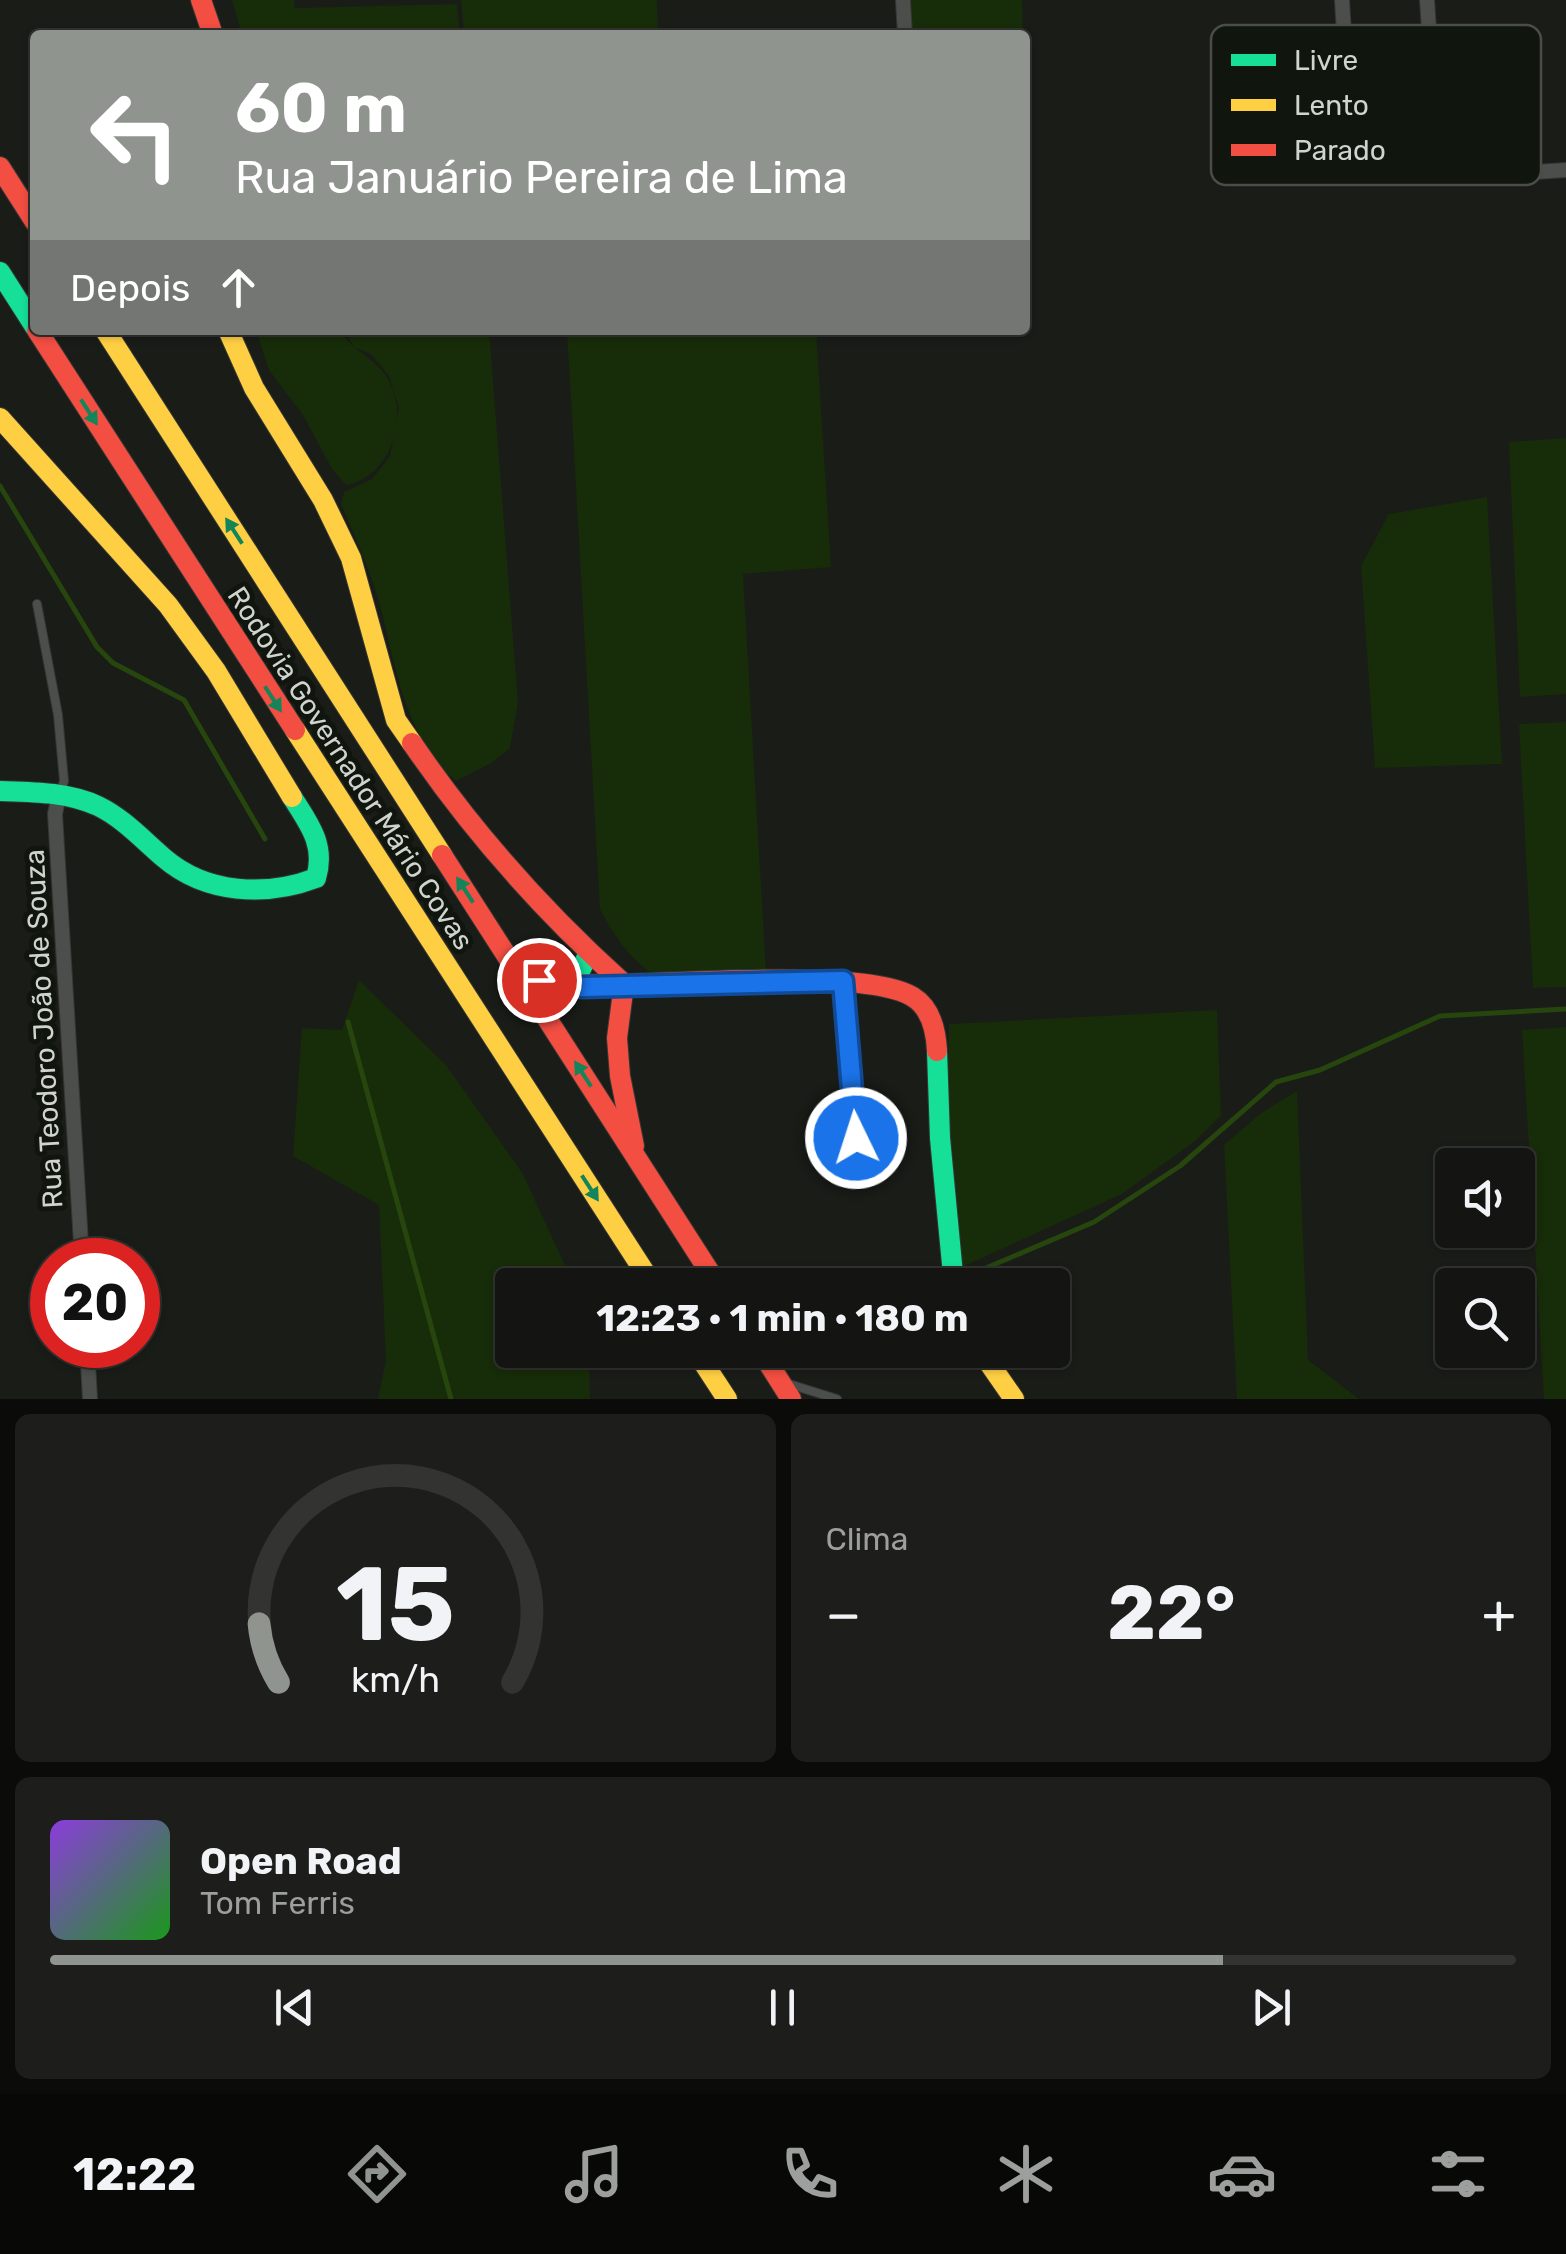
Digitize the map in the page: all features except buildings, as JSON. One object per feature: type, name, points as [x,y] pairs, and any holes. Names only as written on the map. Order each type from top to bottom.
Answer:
[{"type":"main road","points":[[201,0],[211,30]]},
{"type":"main road","points":[[0,167],[30,214]]},
{"type":"main road","name":"Rodovia Governador Mário Covas","points":[[0,272],[30,319]]},
{"type":"main road","name":"Rodovia Governador Mário Covas","points":[[41,335],[642,1268]]},
{"type":"main road","name":"Rodovia Governador Mário Covas","points":[[108,335],[707,1268]]},
{"type":"main road","points":[[230,335],[254,388],[323,500],[351,558],[396,720],[449,798],[589,953],[624,984]]},
{"type":"main road","points":[[0,418],[168,604],[216,671],[319,841],[320,865],[316,878],[296,888],[212,884],[176,867],[113,814],[96,805],[59,795],[0,791]]},
{"type":"main road","points":[[561,985],[578,975],[589,953]]},
{"type":"main road","points":[[517,972],[561,985],[843,981],[898,989],[917,999],[932,1022],[938,1063],[940,1138],[952,1268]]},
{"type":"main road","points":[[624,984],[617,1038],[635,1156]]},
{"type":"main road","points":[[707,1368],[727,1399]]},
{"type":"main road","points":[[771,1368],[791,1399]]},
{"type":"main road","points":[[992,1368],[1014,1399]]},
{"type":"street","points":[[903,0],[905,30]]},
{"type":"street","points":[[1342,0],[1344,25]]},
{"type":"street","points":[[1427,0],[1429,25]]},
{"type":"street","points":[[1541,172],[1566,170]]},
{"type":"street","name":"Rua Teodoro João de Souza","points":[[59,795],[55,814],[81,1238]]},
{"type":"street","points":[[88,1368],[90,1399]]},
{"type":"lane","points":[[37,604],[58,715],[64,781],[59,795]]},
{"type":"lane","points":[[843,981],[859,1177]]},
{"type":"lane","points":[[779,1380],[837,1399]]},
{"type":"green space","points":[[232,0],[294,0],[295,8],[457,4],[460,30],[241,30]]},
{"type":"green space","points":[[461,0],[657,0],[658,30],[464,30]]},
{"type":"green space","points":[[910,0],[1022,0],[1023,30],[911,30]]},
{"type":"green space","points":[[258,335],[344,335],[377,365],[388,379],[397,410],[392,443],[375,470],[346,485],[332,469],[303,415],[269,370]]},
{"type":"green space","points":[[347,335],[489,335],[518,702],[510,748],[456,781],[439,764],[415,725],[374,585],[341,503],[344,492],[372,479],[390,456],[399,408],[389,376],[371,354],[354,347]]},
{"type":"green space","points":[[567,335],[816,335],[831,567],[743,574],[766,974],[657,977],[624,947],[600,909]]},
{"type":"green space","points":[[1566,438],[1566,694],[1520,697],[1509,442]]},
{"type":"green space","points":[[1487,497],[1502,764],[1375,768],[1361,566],[1389,514]]},
{"type":"green space","points":[[1566,722],[1566,987],[1533,988],[1519,724]]},
{"type":"green space","points":[[359,980],[446,1065],[523,1174],[566,1268],[495,1268],[495,1368],[589,1368],[590,1399],[378,1399],[386,1360],[379,1205],[293,1156],[302,1028],[342,1030]]},
{"type":"green space","points":[[1217,1010],[1221,1116],[1195,1141],[1122,1194],[962,1267],[947,1109],[949,1024]]},
{"type":"green space","points":[[1566,1027],[1566,1399],[1544,1399],[1535,1248],[1535,1148],[1529,1148],[1522,1030]]},
{"type":"green space","points":[[1297,1091],[1308,1360],[1359,1399],[1237,1399],[1224,1145],[1260,1114]]},
{"type":"waterway","points":[[0,486],[97,647],[113,663],[184,700],[265,839]]},
{"type":"waterway","points":[[986,1268],[1094,1222],[1180,1166],[1276,1082],[1320,1070],[1440,1016],[1566,1009]]},
{"type":"waterway","points":[[348,1022],[451,1399]]},
{"type":"traffic: fast","points":[[0,272],[30,319]]},
{"type":"traffic: fast","points":[[0,791],[87,801],[116,817],[164,858],[198,879],[257,890],[316,878],[317,845],[292,797]]},
{"type":"traffic: fast","points":[[561,985],[578,975],[589,953]]},
{"type":"traffic: fast","points":[[937,1051],[940,1138],[952,1268]]},
{"type":"traffic: slow","points":[[108,335],[442,855]]},
{"type":"traffic: slow","points":[[230,335],[254,388],[323,500],[351,558],[396,720],[412,743]]},
{"type":"traffic: slow","points":[[0,418],[168,605],[216,671],[292,797]]},
{"type":"traffic: slow","points":[[295,730],[642,1268]]},
{"type":"traffic: slow","points":[[707,1368],[727,1399]]},
{"type":"traffic: slow","points":[[992,1368],[1014,1399]]},
{"type":"traffic: jam","points":[[201,0],[211,30]]},
{"type":"traffic: jam","points":[[0,167],[30,214]]},
{"type":"traffic: jam","points":[[40,335],[295,730]]},
{"type":"traffic: jam","points":[[412,743],[511,870],[624,984],[818,980],[891,988],[913,997],[924,1007],[934,1028],[937,1051]]},
{"type":"traffic: jam","points":[[442,855],[707,1268]]},
{"type":"traffic: jam","points":[[517,972],[561,985],[624,984],[617,1038],[634,1146]]},
{"type":"traffic: jam","points":[[771,1368],[791,1399]]},
{"type":"route","points":[[539,980],[582,987],[843,981],[856,1138]]}]
